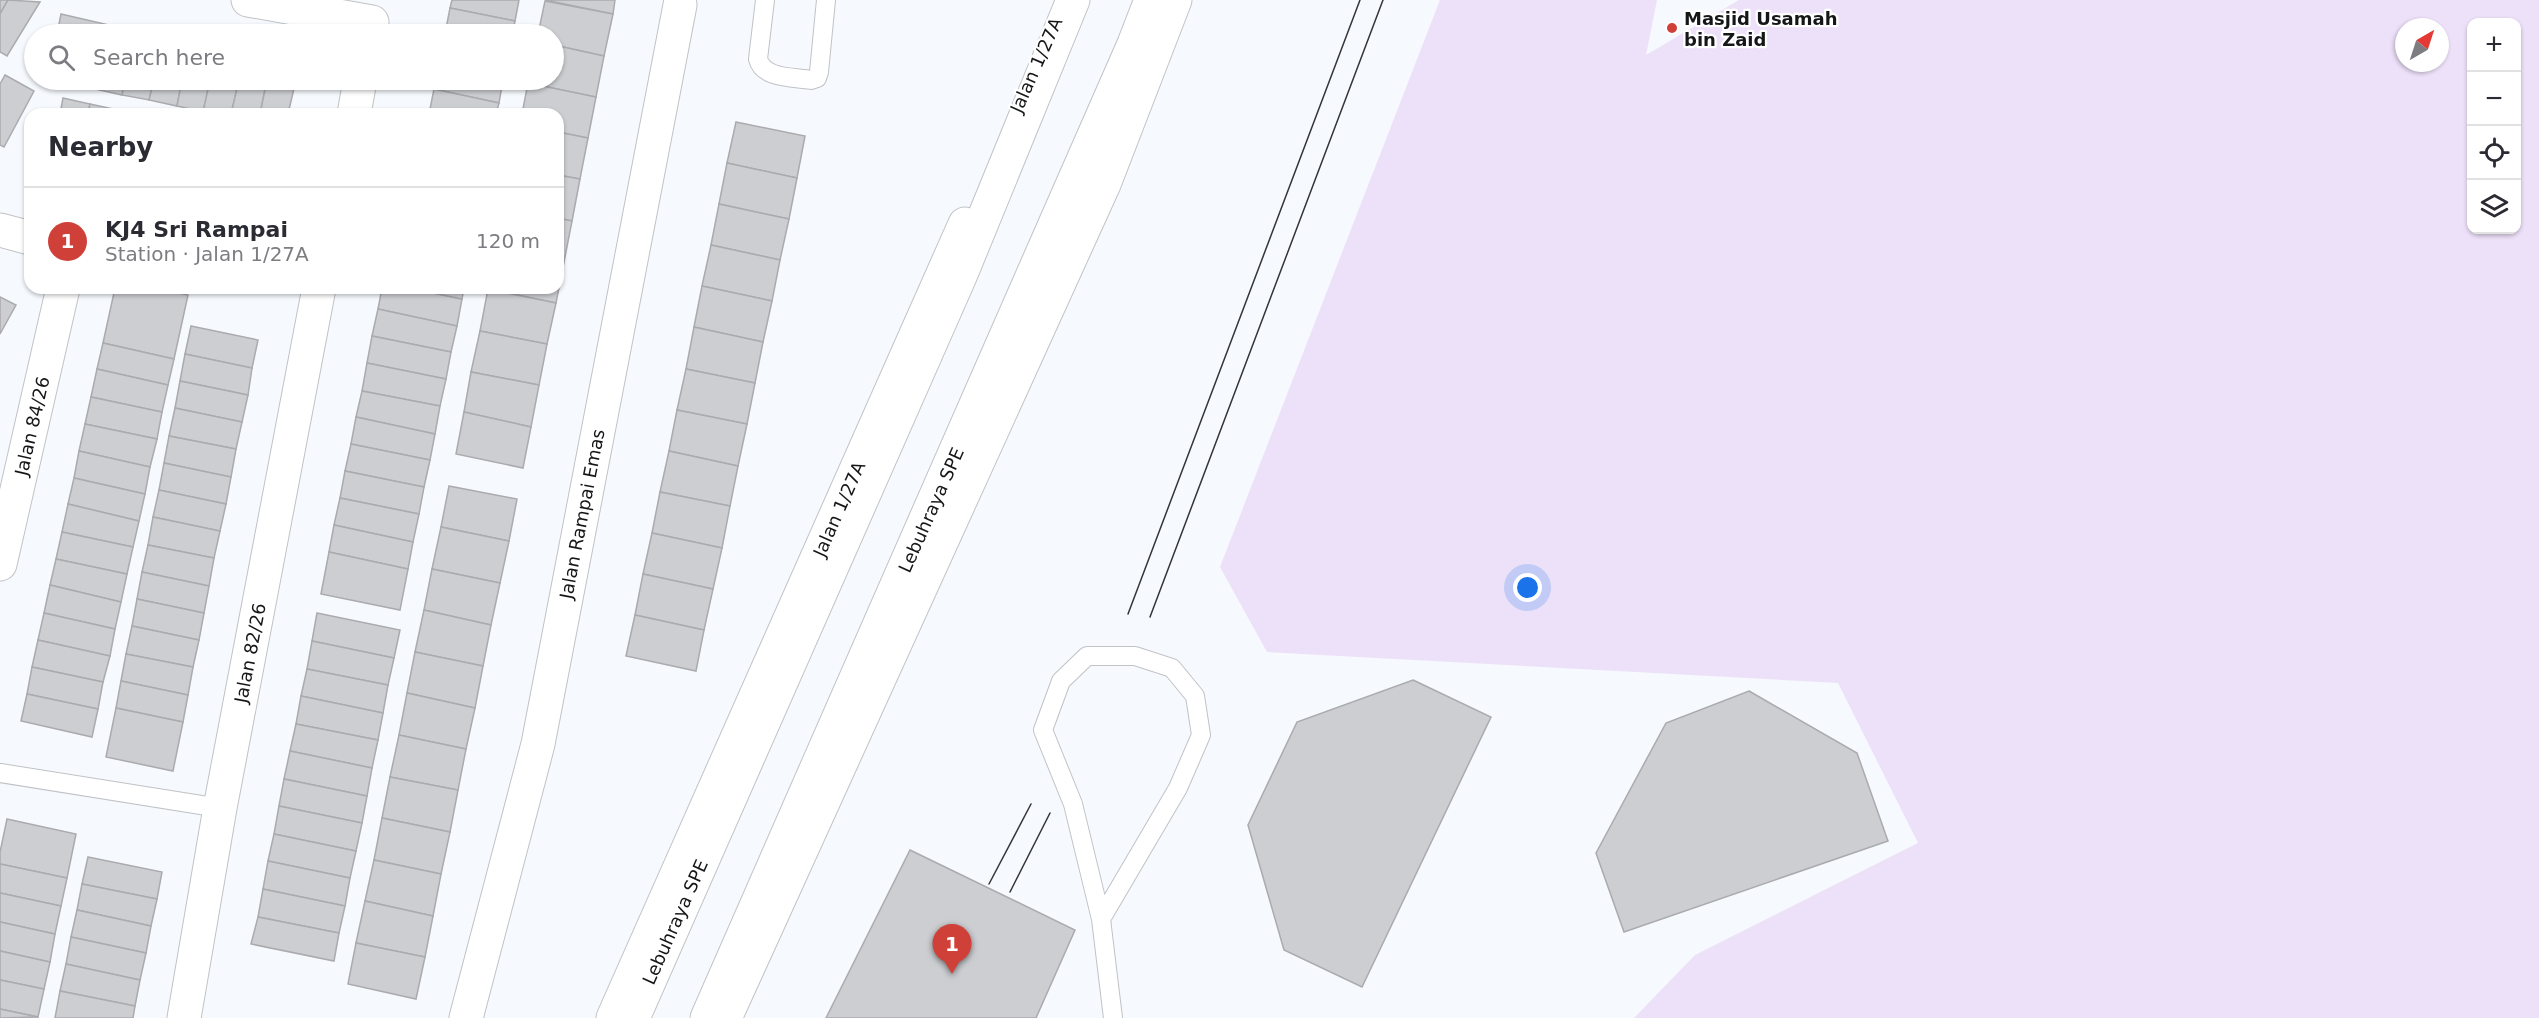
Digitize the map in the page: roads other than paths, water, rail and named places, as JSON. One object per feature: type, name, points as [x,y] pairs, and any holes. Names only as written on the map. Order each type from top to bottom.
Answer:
[{"type":"main road","points":[[248,0],[373,19]]},
{"type":"main road","name":"Jalan 1/27A","points":[[613,1018],[1065,0]]},
{"type":"main road","name":"Lebuhraya SPE","points":[[633,1018],[956,284],[1072,0]]},
{"type":"main road","name":"Lebuhraya SPE","points":[[707,1018],[1101,120],[1151,0]]},
{"type":"main road","points":[[725,1018],[1099,194],[1175,0]]},
{"type":"main road","name":"Jalan Rampai Emas","points":[[466,1018],[538,744],[680,5]]},
{"type":"main road","points":[[355,108],[358,90]]},
{"type":"main road","points":[[0,230],[24,236]]},
{"type":"main road","name":"Jalan 84/26","points":[[0,564],[5,513],[61,294]]},
{"type":"main road","name":"Jalan 82/26","points":[[184,1018],[220,808],[318,294]]},
{"type":"lane","points":[[765,0],[758,59],[760,67],[766,73],[811,80],[817,78],[819,72],[826,0]]},
{"type":"lane","points":[[1101,919],[1178,788],[1201,735],[1195,696],[1184,682],[1172,668],[1135,656],[1087,656],[1061,681],[1043,730],[1073,804],[1101,919],[1113,1018]]},
{"type":"lane","points":[[0,773],[220,808]]},
{"type":"tram line","points":[[1128,614],[1360,0]]},
{"type":"tram line","points":[[1150,617],[1383,0]]},
{"type":"tram line","points":[[989,884],[1031,804]]},
{"type":"tram line","points":[[1010,892],[1050,813]]},
{"type":"place","name":"Masjid Usamah bin Zaid","points":[[1672,28]]},
{"type":"place","name":"KJ4 Sri Rampai","points":[[952,974]]}]
